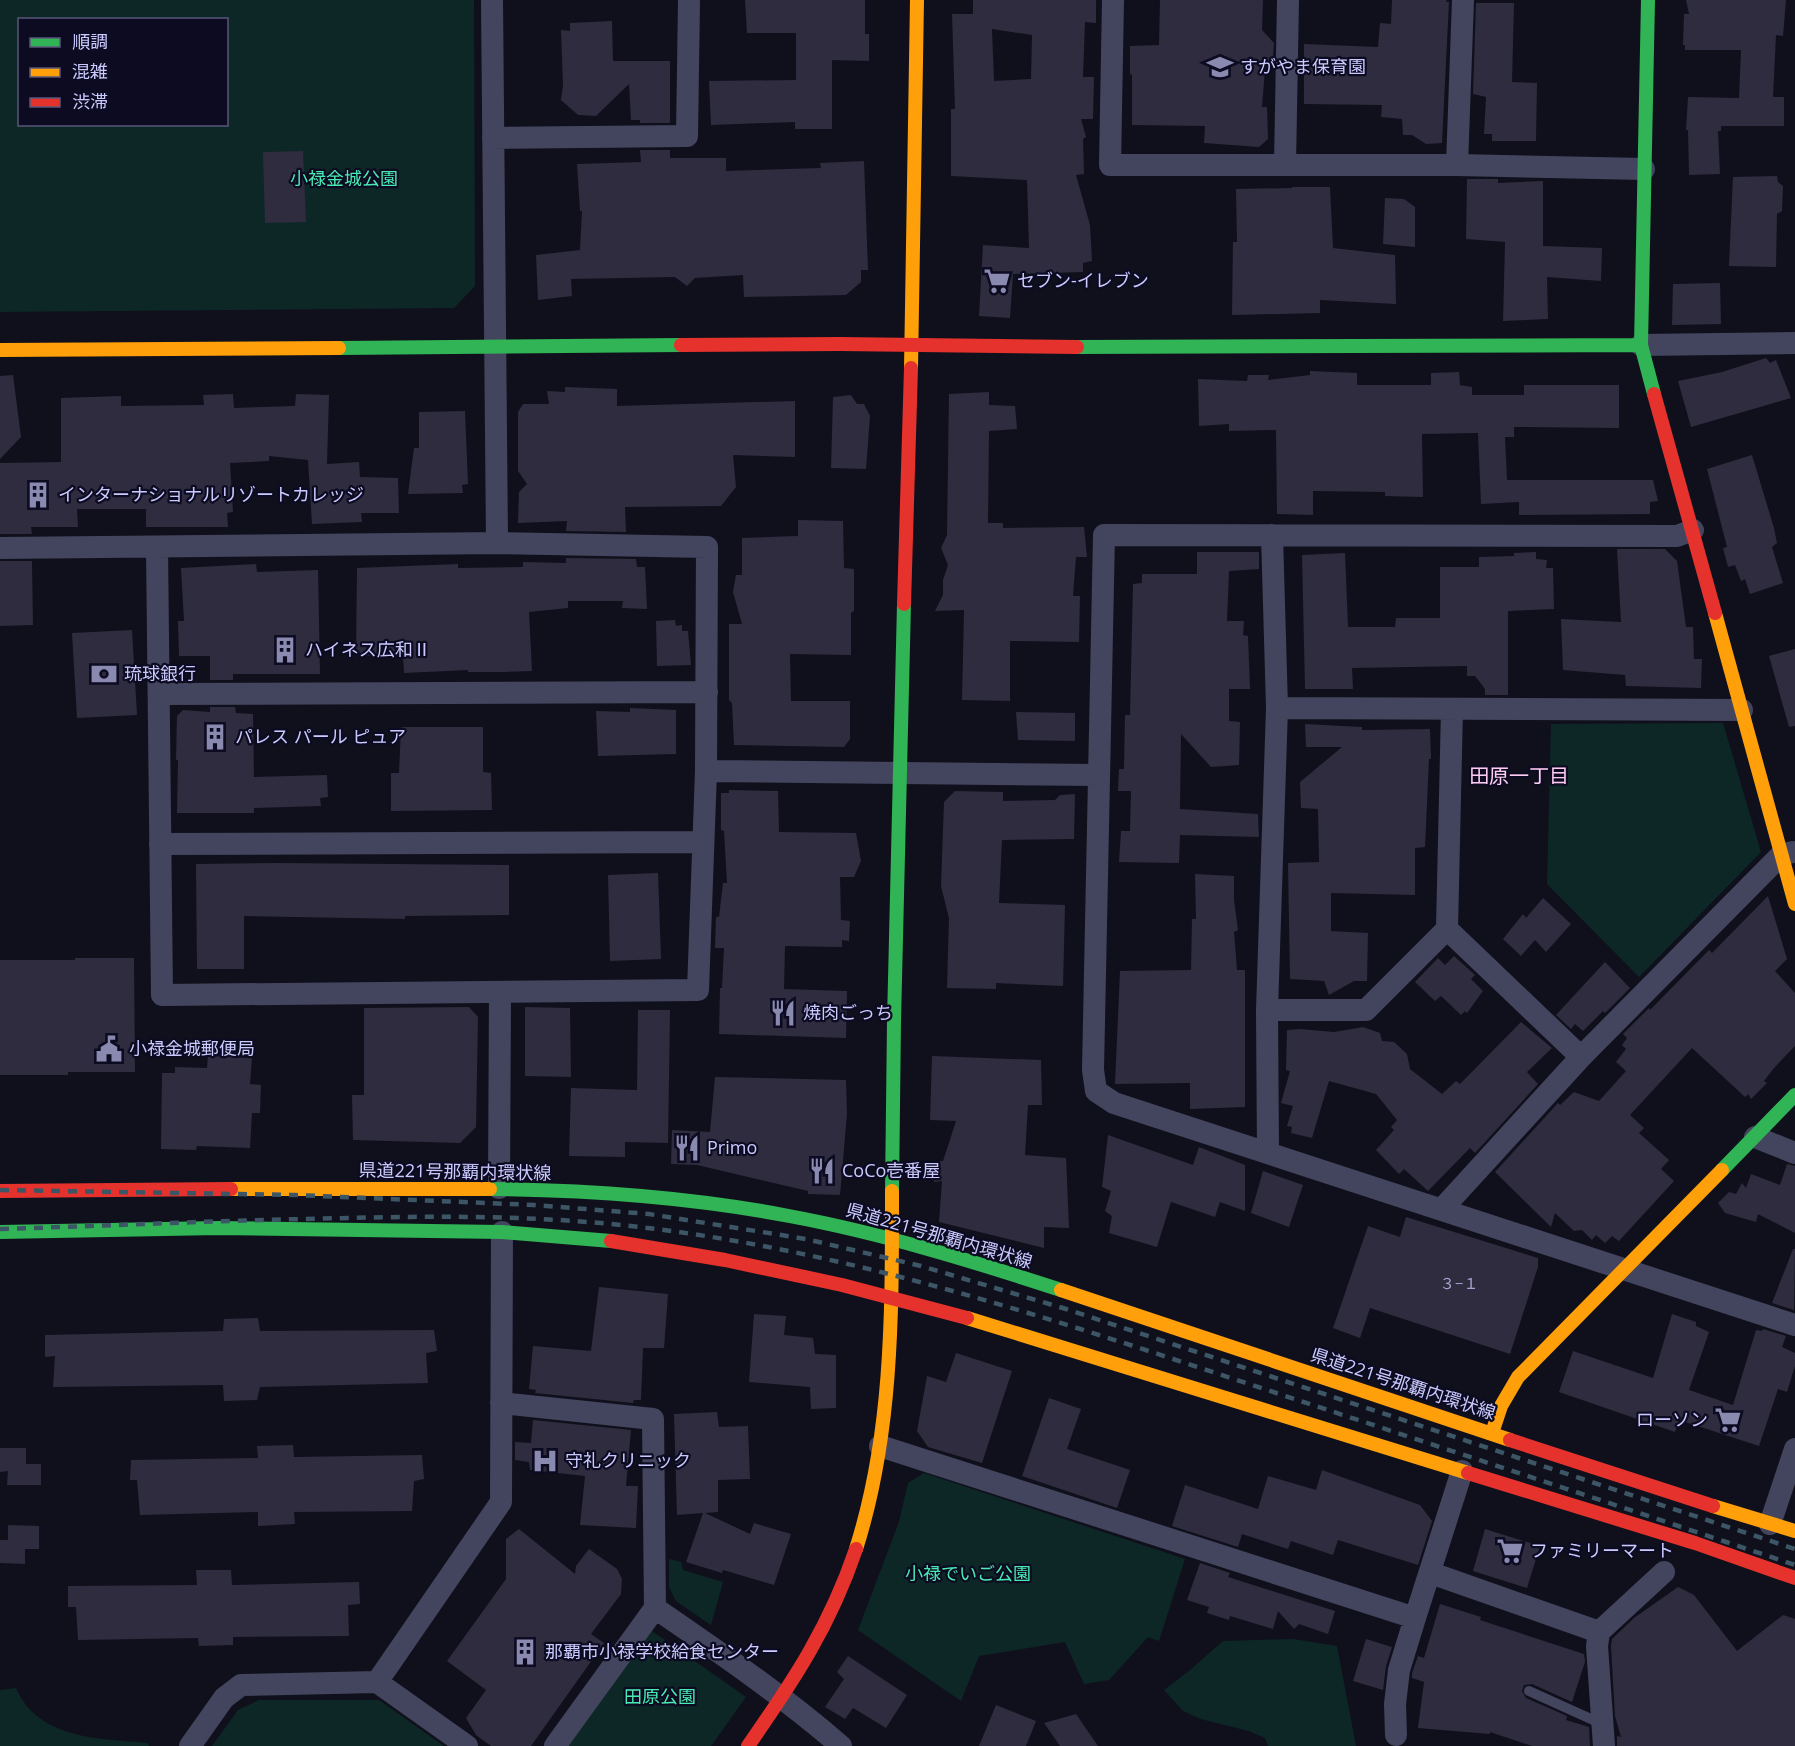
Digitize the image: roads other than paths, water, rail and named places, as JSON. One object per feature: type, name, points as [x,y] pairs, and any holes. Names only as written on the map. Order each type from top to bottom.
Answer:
[{"type":"street","points":[[492,0],[497,543]]},
{"type":"street","points":[[493,138],[687,136],[689,0]]},
{"type":"street","points":[[747,1746],[801,1668],[847,1570],[866,1514],[880,1446],[890,1356],[894,988],[917,0]]},
{"type":"street","points":[[1113,0],[1110,165],[1457,165],[1644,170]]},
{"type":"street","points":[[1285,164],[1288,0]]},
{"type":"street","points":[[1457,165],[1463,0]]},
{"type":"street","points":[[1648,0],[1641,345],[1742,710],[1788,853],[1795,904]]},
{"type":"street","points":[[0,350],[496,346],[1110,347],[1795,343]]},
{"type":"street","points":[[1693,530],[1677,536],[1104,535],[1093,1071],[1096,1091],[1114,1103],[1795,1325]]},
{"type":"street","points":[[1268,1152],[1267,1010],[1277,708],[1272,535]]},
{"type":"street","points":[[0,548],[497,543],[708,547],[706,771],[698,990],[162,995],[157,547]]},
{"type":"street","points":[[159,694],[707,692]]},
{"type":"street","points":[[1277,708],[1742,710]]},
{"type":"street","points":[[1267,1010],[1366,1010],[1447,929],[1452,709]]},
{"type":"street","points":[[706,771],[1098,775]]},
{"type":"street","points":[[160,844],[703,842]]},
{"type":"street","points":[[1442,1209],[1581,1057],[1788,853]]},
{"type":"street","points":[[1447,929],[1581,1057]]},
{"type":"street","points":[[499,1188],[500,993]]},
{"type":"street","points":[[1492,1433],[1502,1406],[1518,1377],[1795,1095]]},
{"type":"street","points":[[1755,1137],[1795,1153]]},
{"type":"street","name":"県道221号那覇内環状線","points":[[0,1191],[499,1188],[629,1195],[731,1205],[892,1238],[1054,1287],[1795,1531]]},
{"type":"street","points":[[0,1232],[219,1228],[502,1232],[623,1242],[725,1260],[892,1297],[1033,1338],[1695,1544],[1795,1578]]},
{"type":"street","points":[[376,1682],[501,1502],[502,1232]]},
{"type":"street","points":[[501,1403],[653,1419],[655,1608],[555,1746]]},
{"type":"street","points":[[880,1446],[1415,1618]]},
{"type":"street","points":[[1770,1524],[1795,1449]]},
{"type":"street","points":[[1396,1735],[1395,1704],[1399,1670],[1462,1471]]},
{"type":"street","points":[[1603,1735],[1597,1646],[1599,1632],[1664,1572]]},
{"type":"street","points":[[1431,1573],[1599,1632]]},
{"type":"street","points":[[655,1608],[782,1696],[841,1746]]},
{"type":"street","points":[[190,1746],[224,1698],[241,1685],[376,1682],[467,1746]]},
{"type":"lane","points":[[1529,1691],[1603,1735]]},
{"type":"railway","points":[[0,1190],[295,1195],[534,1205],[649,1214],[806,1239],[921,1266],[1066,1309],[1795,1549]]},
{"type":"railway","points":[[0,1229],[348,1218],[515,1218],[639,1227],[795,1252],[948,1290],[1099,1335],[1795,1565]]},
{"type":"place","name":"すがやま保育園","points":[[1220,67]]},
{"type":"place","name":"セブン-イレブン","points":[[997,281]]},
{"type":"place","name":"インターナショナルリゾートカレッジ","points":[[38,495]]},
{"type":"place","name":"ハイネス広和Ⅱ","points":[[285,650]]},
{"type":"place","name":"琉球銀行","points":[[104,674]]},
{"type":"place","name":"パレス パール ピュア","points":[[215,737]]},
{"type":"place","name":"焼肉ごっち","points":[[783,1013]]},
{"type":"place","name":"小禄金城郵便局","points":[[109,1049]]},
{"type":"place","name":"Primo","points":[[687,1148]]},
{"type":"place","name":"CoCo壱番屋","points":[[822,1171]]},
{"type":"place","name":"ローソン","points":[[1728,1420]]},
{"type":"place","name":"守礼クリニック","points":[[545,1461]]},
{"type":"place","name":"ファミリーマート","points":[[1510,1551]]},
{"type":"place","name":"那覇市小禄学校給食センター","points":[[525,1652]]},
{"type":"district","name":"田原一丁目","points":[[1519,776]]},
{"type":"park label","name":"小禄金城公園","points":[[344,179]]},
{"type":"park label","name":"小禄でいご公園","points":[[968,1574]]},
{"type":"park label","name":"田原公園","points":[[660,1697]]}]
